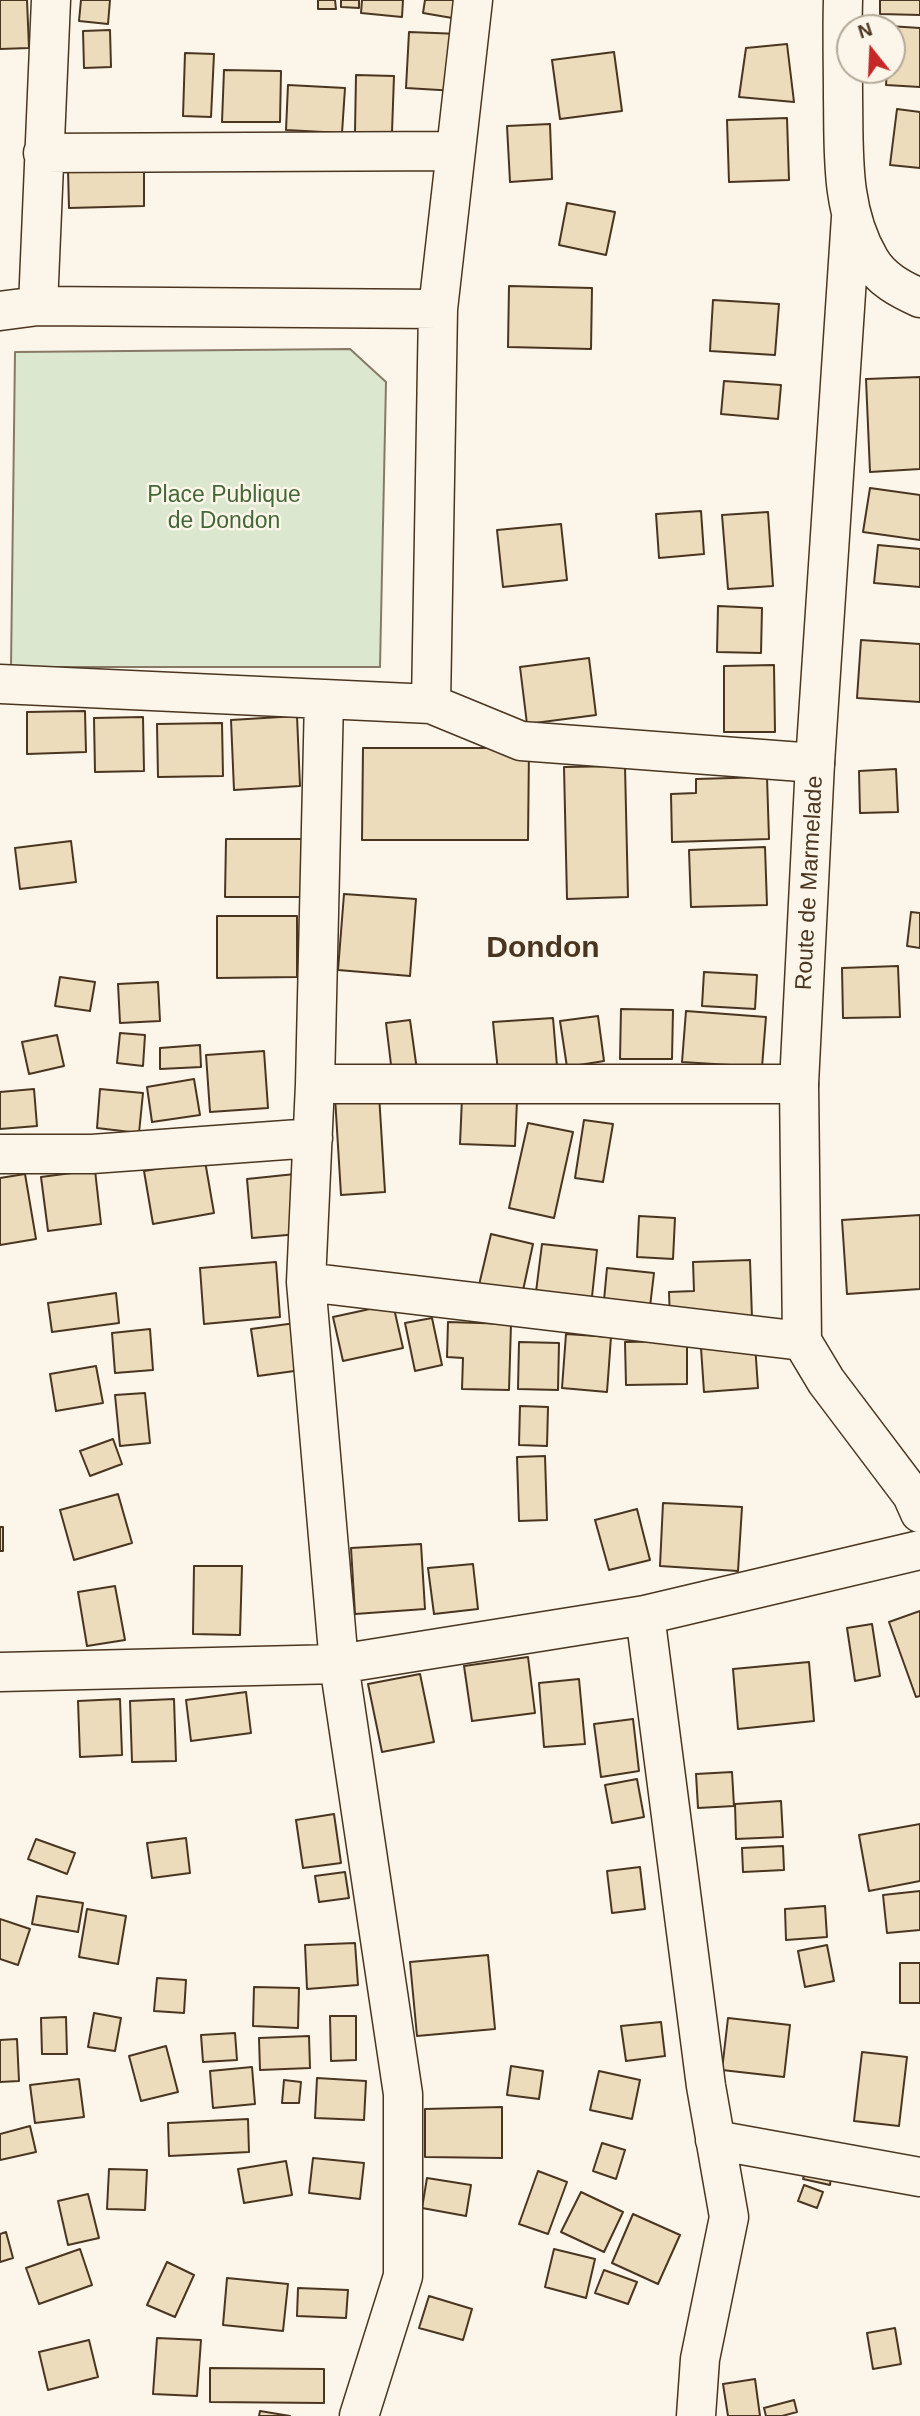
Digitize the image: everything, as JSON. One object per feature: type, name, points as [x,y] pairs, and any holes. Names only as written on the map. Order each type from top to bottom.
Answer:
[{"type":"street","points":[[38,306],[51,0]]},
{"type":"street","points":[[431,704],[438,309],[473,0]]},
{"type":"street","points":[[843,0],[844,154],[851,217],[870,260],[884,277],[900,289],[920,298]]},
{"type":"street","points":[[43,153],[456,151]]},
{"type":"street","name":"Route de Marmelade","points":[[802,1341],[799,1084],[816,763],[851,217]]},
{"type":"street","points":[[0,311],[38,306],[438,309]]},
{"type":"street","points":[[0,684],[431,704],[521,741],[816,763]]},
{"type":"street","points":[[324,699],[315,1084],[306,1282],[339,1664],[403,2094],[403,2276],[359,2416]]},
{"type":"street","points":[[315,1084],[799,1084]]},
{"type":"street","points":[[0,1154],[92,1154],[313,1138]]},
{"type":"street","points":[[306,1282],[802,1341],[826,1381],[917,1501]]},
{"type":"street","points":[[0,1672],[339,1664],[645,1615],[920,1550]]},
{"type":"street","points":[[645,1615],[704,2072],[729,2217],[700,2359],[696,2416]]},
{"type":"street","points":[[715,2140],[920,2177]]},
{"type":"green space","name":"Place Publique de Dondon","points":[[350,349],[386,382],[380,667],[11,667],[15,352]]},
{"type":"building","points":[[0,0],[27,0],[29,48],[0,49]]},
{"type":"building","points":[[81,0],[110,0],[108,24],[79,21]]},
{"type":"building","points":[[318,0],[335,0],[336,9],[318,9]]},
{"type":"building","points":[[341,0],[359,0],[359,8],[341,7]]},
{"type":"building","points":[[362,0],[403,0],[402,17],[361,13]]},
{"type":"building","points":[[425,0],[468,0],[464,20],[423,13]]},
{"type":"building","points":[[880,0],[920,0],[920,15],[880,14]]},
{"type":"building","points":[[906,27],[920,28],[920,87],[886,85],[906,84]]},
{"type":"building","points":[[110,30],[111,67],[84,68],[83,31]]},
{"type":"building","points":[[409,32],[460,34],[456,91],[406,88]]},
{"type":"building","points":[[787,44],[794,102],[739,97],[746,48]]},
{"type":"building","points":[[614,52],[622,111],[560,119],[552,60]]},
{"type":"building","points":[[185,53],[214,54],[211,117],[183,116]]},
{"type":"building","points":[[224,70],[281,71],[280,122],[222,122]]},
{"type":"building","points":[[356,75],[394,76],[392,132],[355,132]]},
{"type":"building","points":[[288,85],[345,88],[342,133],[286,130]]},
{"type":"building","points":[[897,109],[920,112],[920,168],[890,165]]},
{"type":"building","points":[[787,118],[789,180],[729,182],[727,120]]},
{"type":"building","points":[[550,124],[552,179],[510,182],[507,126]]},
{"type":"building","points":[[144,168],[144,206],[69,208],[68,170]]},
{"type":"building","points":[[567,203],[615,212],[606,255],[559,245]]},
{"type":"building","points":[[509,286],[592,288],[591,349],[508,347]]},
{"type":"building","points":[[713,300],[779,304],[775,355],[710,351]]},
{"type":"building","points":[[920,377],[920,469],[870,472],[866,379]]},
{"type":"building","points":[[724,381],[781,385],[778,419],[721,414]]},
{"type":"building","points":[[870,488],[920,495],[920,540],[863,532]]},
{"type":"building","points":[[701,511],[704,554],[659,558],[656,514]]},
{"type":"building","points":[[768,512],[773,586],[728,589],[722,515]]},
{"type":"building","points":[[561,524],[567,580],[503,587],[497,530]]},
{"type":"building","points":[[878,545],[920,549],[920,587],[874,583]]},
{"type":"building","points":[[718,606],[762,608],[761,653],[717,652]]},
{"type":"building","points":[[861,640],[920,644],[920,702],[857,698]]},
{"type":"building","points":[[589,658],[596,715],[527,724],[520,667]]},
{"type":"building","points":[[774,665],[775,732],[724,732],[724,666]]},
{"type":"building","points":[[85,711],[86,752],[27,754],[27,712]]},
{"type":"building","points":[[297,716],[300,786],[234,790],[231,720]]},
{"type":"building","points":[[143,717],[144,771],[95,772],[94,718]]},
{"type":"building","points":[[222,723],[223,776],[158,777],[157,724]]},
{"type":"building","points":[[363,748],[529,748],[528,840],[362,840]]},
{"type":"building","points":[[625,766],[628,897],[567,899],[564,767]]},
{"type":"building","points":[[896,769],[898,812],[860,813],[859,771]]},
{"type":"building","points":[[767,777],[769,839],[672,842],[671,794],[696,793],[696,779]]},
{"type":"building","points":[[226,839],[303,839],[302,897],[225,897]]},
{"type":"building","points":[[71,841],[76,882],[20,889],[15,848]]},
{"type":"building","points":[[765,847],[767,905],[691,907],[689,850]]},
{"type":"building","points":[[344,894],[416,899],[410,976],[338,970]]},
{"type":"building","points":[[911,912],[920,913],[920,948],[907,946]]},
{"type":"building","points":[[217,916],[297,916],[297,977],[217,978]]},
{"type":"building","points":[[898,966],[900,1017],[843,1018],[842,968]]},
{"type":"building","points":[[704,972],[757,975],[755,1009],[702,1006]]},
{"type":"building","points":[[60,977],[95,982],[90,1011],[55,1006]]},
{"type":"building","points":[[158,982],[160,1021],[120,1023],[118,984]]},
{"type":"building","points":[[621,1009],[673,1010],[672,1059],[620,1059]]},
{"type":"building","points":[[686,1011],[766,1017],[762,1067],[682,1062]]},
{"type":"building","points":[[598,1016],[604,1061],[567,1067],[560,1021]]},
{"type":"building","points":[[553,1018],[557,1066],[498,1072],[493,1022]]},
{"type":"building","points":[[410,1020],[417,1070],[392,1073],[386,1023]]},
{"type":"building","points":[[120,1033],[145,1035],[143,1066],[117,1063]]},
{"type":"building","points":[[57,1035],[64,1066],[29,1074],[22,1042]]},
{"type":"building","points":[[200,1045],[201,1067],[160,1069],[160,1048]]},
{"type":"building","points":[[264,1051],[268,1108],[210,1112],[206,1055]]},
{"type":"building","points":[[194,1079],[200,1115],[152,1122],[147,1087]]},
{"type":"building","points":[[34,1089],[37,1126],[0,1129],[0,1092]]},
{"type":"building","points":[[100,1089],[143,1093],[139,1133],[97,1128]]},
{"type":"building","points":[[379,1094],[385,1192],[341,1195],[335,1097]]},
{"type":"building","points":[[462,1098],[517,1101],[515,1146],[460,1144]]},
{"type":"building","points":[[584,1120],[613,1124],[603,1182],[575,1178]]},
{"type":"building","points":[[528,1123],[573,1132],[554,1218],[509,1208]]},
{"type":"building","points":[[205,1161],[214,1213],[153,1224],[144,1171]]},
{"type":"building","points":[[95,1170],[101,1224],[48,1231],[41,1177]]},
{"type":"building","points":[[25,1174],[36,1239],[0,1245],[0,1178]]},
{"type":"building","points":[[295,1174],[299,1234],[252,1238],[247,1179]]},
{"type":"building","points":[[920,1215],[920,1289],[847,1294],[842,1220]]},
{"type":"building","points":[[639,1216],[675,1218],[673,1259],[637,1257]]},
{"type":"building","points":[[491,1234],[533,1244],[522,1295],[479,1285]]},
{"type":"building","points":[[542,1244],[597,1250],[591,1306],[535,1300]]},
{"type":"building","points":[[750,1260],[752,1318],[670,1322],[669,1292],[694,1291],[693,1262]]},
{"type":"building","points":[[276,1262],[280,1317],[204,1324],[200,1268]]},
{"type":"building","points":[[607,1268],[654,1273],[649,1315],[603,1311]]},
{"type":"building","points":[[116,1293],[119,1323],[52,1332],[48,1303]]},
{"type":"building","points":[[393,1304],[403,1348],[343,1361],[333,1317]]},
{"type":"building","points":[[432,1318],[442,1365],[415,1371],[405,1323]]},
{"type":"building","points":[[303,1322],[309,1369],[258,1376],[251,1329]]},
{"type":"building","points":[[448,1322],[511,1324],[509,1390],[462,1389],[463,1358],[447,1357]]},
{"type":"building","points":[[150,1329],[153,1370],[115,1373],[112,1333]]},
{"type":"building","points":[[566,1334],[611,1337],[607,1392],[562,1388]]},
{"type":"building","points":[[687,1341],[687,1384],[626,1385],[625,1342]]},
{"type":"building","points":[[519,1342],[559,1343],[558,1390],[518,1389]]},
{"type":"building","points":[[755,1344],[758,1388],[704,1392],[701,1348]]},
{"type":"building","points":[[96,1366],[103,1403],[56,1411],[50,1374]]},
{"type":"building","points":[[145,1393],[150,1443],[120,1446],[115,1395]]},
{"type":"building","points":[[520,1406],[548,1407],[547,1446],[519,1445]]},
{"type":"building","points":[[113,1439],[122,1464],[90,1476],[80,1451]]},
{"type":"building","points":[[545,1456],[547,1520],[519,1521],[517,1457]]},
{"type":"building","points":[[118,1494],[132,1543],[74,1560],[60,1510]]},
{"type":"building","points":[[663,1503],[742,1507],[738,1571],[660,1566]]},
{"type":"building","points":[[637,1509],[650,1560],[609,1570],[595,1520]]},
{"type":"building","points":[[0,1527],[3,1527],[3,1551],[0,1551]]},
{"type":"building","points":[[421,1544],[425,1609],[355,1614],[351,1548]]},
{"type":"building","points":[[473,1564],[478,1609],[434,1614],[428,1568]]},
{"type":"building","points":[[194,1566],[242,1566],[240,1635],[193,1634]]},
{"type":"building","points":[[115,1586],[125,1640],[87,1646],[78,1592]]},
{"type":"building","points":[[920,1611],[920,1696],[916,1697],[889,1622]]},
{"type":"building","points":[[872,1624],[880,1676],[855,1681],[847,1628]]},
{"type":"building","points":[[528,1657],[535,1713],[472,1721],[464,1666]]},
{"type":"building","points":[[809,1662],[814,1721],[738,1729],[733,1669]]},
{"type":"building","points":[[420,1674],[434,1742],[382,1752],[368,1684]]},
{"type":"building","points":[[579,1679],[585,1744],[544,1747],[539,1683]]},
{"type":"building","points":[[246,1692],[251,1733],[191,1741],[186,1700]]},
{"type":"building","points":[[120,1699],[122,1755],[80,1757],[78,1701]]},
{"type":"building","points":[[174,1699],[176,1761],[132,1762],[130,1701]]},
{"type":"building","points":[[633,1719],[639,1771],[601,1777],[594,1724]]},
{"type":"building","points":[[732,1772],[734,1806],[698,1808],[696,1774]]},
{"type":"building","points":[[637,1779],[644,1817],[612,1823],[605,1785]]},
{"type":"building","points":[[781,1801],[783,1837],[736,1839],[735,1804]]},
{"type":"building","points":[[334,1814],[341,1863],[303,1868],[296,1820]]},
{"type":"building","points":[[920,1824],[920,1881],[869,1891],[859,1835]]},
{"type":"building","points":[[186,1838],[190,1873],[152,1878],[147,1843]]},
{"type":"building","points":[[36,1839],[75,1853],[67,1874],[28,1859]]},
{"type":"building","points":[[783,1846],[784,1870],[743,1872],[742,1848]]},
{"type":"building","points":[[640,1867],[645,1909],[612,1913],[607,1871]]},
{"type":"building","points":[[345,1872],[349,1898],[319,1902],[315,1876]]},
{"type":"building","points":[[920,1891],[920,1930],[887,1933],[883,1895]]},
{"type":"building","points":[[37,1896],[83,1903],[78,1932],[32,1924]]},
{"type":"building","points":[[825,1906],[827,1937],[786,1940],[785,1909]]},
{"type":"building","points":[[87,1909],[126,1916],[118,1964],[79,1957]]},
{"type":"building","points":[[0,1919],[30,1929],[18,1965],[0,1959]]},
{"type":"building","points":[[355,1943],[358,1985],[307,1989],[305,1945]]},
{"type":"building","points":[[827,1945],[834,1981],[805,1987],[798,1951]]},
{"type":"building","points":[[488,1955],[495,2029],[417,2036],[410,1962]]},
{"type":"building","points":[[900,1963],[920,1963],[920,2003],[900,2003]]},
{"type":"building","points":[[157,1978],[186,1980],[184,2013],[154,2011]]},
{"type":"building","points":[[254,1987],[299,1988],[298,2028],[253,2026]]},
{"type":"building","points":[[94,2013],[121,2018],[115,2051],[88,2047]]},
{"type":"building","points":[[330,2016],[356,2016],[356,2060],[331,2061]]},
{"type":"building","points":[[66,2017],[67,2054],[42,2054],[41,2018]]},
{"type":"building","points":[[728,2018],[790,2025],[784,2077],[722,2070]]},
{"type":"building","points":[[661,2022],[665,2056],[626,2061],[621,2026]]},
{"type":"building","points":[[235,2033],[237,2060],[203,2062],[201,2035]]},
{"type":"building","points":[[309,2036],[310,2068],[260,2070],[259,2038]]},
{"type":"building","points":[[17,2039],[19,2081],[0,2082],[0,2040]]},
{"type":"building","points":[[166,2046],[178,2092],[141,2101],[129,2056]]},
{"type":"building","points":[[862,2052],[907,2057],[899,2126],[854,2121]]},
{"type":"building","points":[[511,2066],[543,2071],[539,2099],[507,2095]]},
{"type":"building","points":[[252,2067],[255,2104],[213,2108],[210,2071]]},
{"type":"building","points":[[599,2071],[640,2080],[632,2119],[590,2110]]},
{"type":"building","points":[[317,2078],[366,2081],[364,2120],[315,2118]]},
{"type":"building","points":[[79,2079],[84,2117],[35,2123],[30,2085]]},
{"type":"building","points":[[284,2080],[301,2082],[299,2103],[282,2103]]},
{"type":"building","points":[[502,2107],[502,2158],[425,2157],[425,2109]]},
{"type":"building","points":[[248,2119],[249,2152],[169,2156],[168,2123]]},
{"type":"building","points":[[30,2126],[36,2152],[0,2160],[0,2134]]},
{"type":"building","points":[[602,2143],[625,2150],[616,2179],[593,2171]]},
{"type":"building","points":[[313,2158],[364,2163],[360,2199],[309,2193]]},
{"type":"building","points":[[286,2161],[292,2195],[244,2203],[238,2169]]},
{"type":"building","points":[[109,2169],[147,2170],[145,2210],[107,2209]]},
{"type":"building","points":[[538,2171],[567,2182],[548,2234],[519,2224]]},
{"type":"building","points":[[805,2171],[831,2177],[830,2185],[803,2179]]},
{"type":"building","points":[[427,2178],[471,2185],[466,2216],[422,2208]]},
{"type":"building","points":[[804,2185],[823,2192],[817,2208],[798,2201]]},
{"type":"building","points":[[581,2192],[623,2212],[604,2252],[561,2232]]},
{"type":"building","points":[[88,2194],[99,2238],[68,2245],[58,2201]]},
{"type":"building","points":[[633,2214],[680,2235],[658,2284],[612,2263]]},
{"type":"building","points":[[6,2232],[13,2258],[0,2262],[0,2234]]},
{"type":"building","points":[[80,2249],[92,2285],[39,2304],[26,2268]]},
{"type":"building","points":[[554,2249],[595,2259],[586,2298],[545,2287]]},
{"type":"building","points":[[167,2262],[194,2275],[175,2317],[147,2305]]},
{"type":"building","points":[[604,2270],[637,2282],[628,2304],[595,2293]]},
{"type":"building","points":[[227,2278],[288,2284],[283,2331],[223,2325]]},
{"type":"building","points":[[298,2288],[348,2290],[346,2318],[297,2316]]},
{"type":"building","points":[[429,2296],[472,2309],[463,2340],[419,2328]]},
{"type":"building","points":[[895,2328],[901,2364],[873,2369],[867,2333]]},
{"type":"building","points":[[157,2338],[201,2340],[197,2396],[153,2394]]},
{"type":"building","points":[[89,2340],[98,2377],[48,2390],[39,2352]]},
{"type":"building","points":[[210,2368],[324,2369],[324,2403],[210,2402]]},
{"type":"building","points":[[755,2379],[760,2416],[728,2416],[723,2384]]},
{"type":"building","points":[[794,2400],[797,2412],[766,2416],[764,2408]]},
{"type":"building","points":[[260,2411],[290,2416],[259,2416]]},
{"type":"district","name":"Dondon","points":[[543,949]]}]
